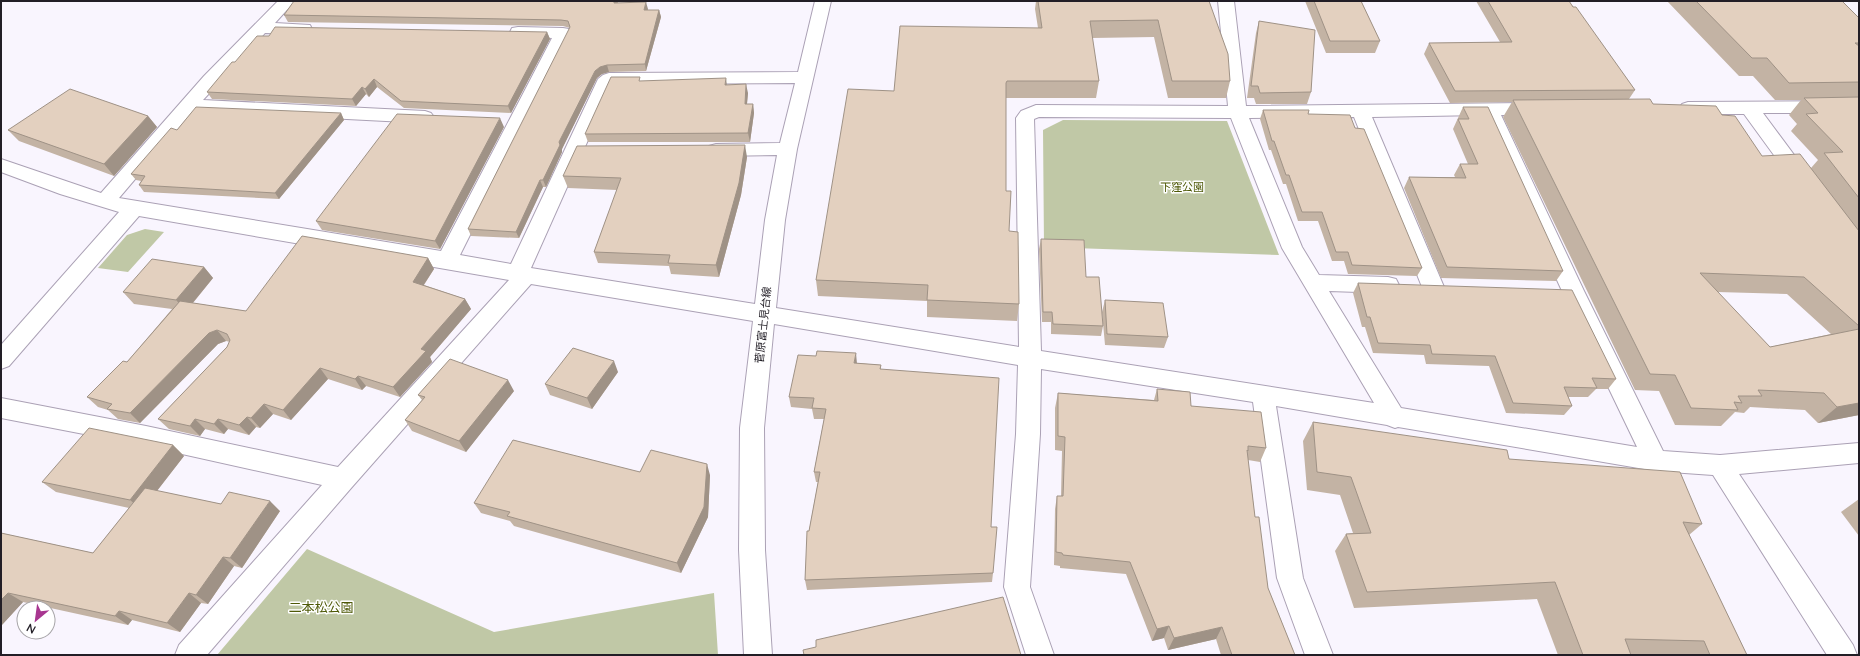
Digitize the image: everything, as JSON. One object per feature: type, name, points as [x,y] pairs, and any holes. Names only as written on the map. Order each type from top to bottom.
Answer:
[{"type":"street","points":[[105,201],[188,105],[287,1]]},
{"type":"street","name":"菅原富士見台線","points":[[758,655],[752,550],[752,428],[775,220],[788,149],[806,77],[815,28],[823,1]]},
{"type":"street","points":[[1226,1],[1238,112],[1292,248],[1394,418]]},
{"type":"street","points":[[261,28],[324,29]]},
{"type":"street","points":[[447,260],[510,121],[563,33],[499,32]]},
{"type":"street","points":[[189,655],[522,274],[572,150],[604,83],[609,80],[806,77]]},
{"type":"street","points":[[188,105],[439,117]]},
{"type":"street","points":[[1670,108],[1859,108]]},
{"type":"street","points":[[1749,108],[1811,191]]},
{"type":"street","points":[[1040,655],[1017,587],[1028,434],[1030,358],[1027,115],[1036,111],[1238,112],[1552,109]]},
{"type":"street","points":[[1489,110],[1573,291],[1656,461]]},
{"type":"street","points":[[1313,283],[1441,287],[1361,111]]},
{"type":"street","points":[[700,150],[788,149]]},
{"type":"street","points":[[572,150],[596,150]]},
{"type":"street","points":[[1,165],[43,181],[105,201],[134,208],[765,315],[1263,394],[1394,418],[1656,461],[1720,465],[1859,453]]},
{"type":"street","points":[[1,360],[134,208]]},
{"type":"street","points":[[1550,291],[1573,291]]},
{"type":"street","points":[[1263,394],[1290,578],[1319,655]]},
{"type":"street","points":[[1,408],[146,436],[343,479]]},
{"type":"street","points":[[146,436],[162,419]]},
{"type":"street","points":[[1720,465],[1843,655]]},
{"type":"green space","name":"下窪公園","points":[[1063,120],[1227,121],[1279,255],[1044,247],[1043,130]]},
{"type":"green space","points":[[145,229],[164,232],[128,272],[98,268],[127,235]]},
{"type":"green space","name":"二本松公園","points":[[307,549],[494,632],[714,593],[718,655],[217,655]]},
{"type":"building","points":[[294,1],[614,1],[614,3],[646,2],[644,10],[659,10],[645,64],[607,65],[600,67],[595,71],[559,142],[560,145],[543,180],[540,180],[516,232],[468,229],[570,27],[568,21],[284,15]]},
{"type":"building","points":[[1038,1],[1209,1],[1228,54],[1230,81],[1172,81],[1158,20],[1090,21],[1099,81],[1007,81],[1006,83],[1006,191],[1011,191],[1009,231],[1018,232],[1019,304],[927,300],[928,285],[816,280],[848,89],[894,91],[900,26],[1042,28]]},
{"type":"building","points":[[1314,1],[1361,1],[1380,41],[1330,41]]},
{"type":"building","points":[[1488,1],[1569,1],[1573,7],[1576,7],[1635,90],[1455,91],[1429,43],[1512,42]]},
{"type":"building","points":[[1696,1],[1842,1],[1859,18],[1859,43],[1855,43],[1859,46],[1859,82],[1789,83],[1767,58],[1752,58]]},
{"type":"building","points":[[1259,21],[1315,30],[1311,92],[1260,93],[1258,86],[1251,86]]},
{"type":"building","points":[[275,27],[547,32],[508,106],[401,101],[374,79],[365,89],[362,87],[352,99],[207,92],[232,62],[235,62],[257,36],[269,36]]},
{"type":"building","points":[[611,77],[640,77],[639,81],[726,78],[725,85],[746,84],[745,104],[753,104],[748,133],[585,134]]},
{"type":"building","points":[[70,89],[148,116],[104,164],[8,130]]},
{"type":"building","points":[[1859,97],[1859,198],[1824,153],[1843,152],[1806,114],[1818,113],[1804,98]]},
{"type":"building","points":[[1650,99],[1653,104],[1716,106],[1722,115],[1735,116],[1762,156],[1800,154],[1859,231],[1859,326],[1804,277],[1700,273],[1770,347],[1859,329],[1859,403],[1837,407],[1824,393],[1758,390],[1762,396],[1738,396],[1742,403],[1734,402],[1738,410],[1691,408],[1675,375],[1650,374],[1513,100]]},
{"type":"building","points":[[196,107],[341,113],[275,193],[139,185],[145,176],[131,174],[171,128],[177,130]]},
{"type":"building","points":[[1463,107],[1488,107],[1563,271],[1447,267],[1409,177],[1466,178],[1460,164],[1478,164],[1458,119],[1469,119]]},
{"type":"building","points":[[1263,110],[1309,110],[1308,114],[1350,115],[1355,128],[1364,129],[1422,268],[1352,265],[1348,252],[1336,252],[1322,212],[1302,212],[1289,175],[1286,175],[1274,141],[1272,141]]},
{"type":"building","points":[[397,114],[500,118],[435,241],[316,221]]},
{"type":"building","points":[[745,145],[739,183],[716,265],[668,263],[670,255],[594,252],[621,178],[563,176],[577,146]]},
{"type":"building","points":[[302,236],[428,258],[413,282],[465,299],[421,349],[426,351],[393,387],[358,376],[355,379],[320,368],[283,410],[264,404],[251,418],[247,417],[239,425],[218,419],[214,424],[195,419],[190,426],[158,419],[227,347],[230,340],[227,334],[217,330],[209,333],[130,413],[107,409],[112,404],[87,397],[123,361],[127,362],[180,301],[246,311]]},
{"type":"building","points":[[1041,239],[1084,240],[1086,277],[1099,277],[1103,326],[1053,324],[1052,312],[1043,312]]},
{"type":"building","points":[[152,259],[204,267],[176,300],[123,292]]},
{"type":"building","points":[[1358,283],[1572,290],[1616,379],[1592,378],[1597,388],[1564,387],[1572,406],[1513,403],[1495,356],[1432,354],[1430,345],[1378,343],[1370,317],[1367,317]]},
{"type":"building","points":[[1105,300],[1163,303],[1168,337],[1107,334]]},
{"type":"building","points":[[573,348],[614,361],[587,398],[545,384]]},
{"type":"building","points":[[817,351],[856,353],[854,363],[881,365],[880,369],[999,378],[991,527],[997,527],[993,573],[805,580],[807,531],[809,531],[820,472],[814,472],[826,409],[812,408],[814,398],[789,397],[798,355],[816,356]]},
{"type":"building","points":[[450,359],[508,380],[459,441],[405,420],[425,397],[418,395]]},
{"type":"building","points":[[1157,389],[1190,392],[1191,406],[1261,412],[1266,448],[1248,446],[1248,451],[1247,450],[1255,517],[1259,517],[1268,588],[1295,655],[1232,655],[1222,627],[1174,638],[1169,626],[1157,629],[1130,562],[1063,555],[1062,553],[1056,552],[1057,496],[1063,496],[1065,437],[1058,436],[1058,393],[1158,401]]},
{"type":"building","points":[[1313,422],[1507,450],[1509,459],[1680,472],[1702,524],[1683,522],[1747,655],[1710,655],[1704,641],[1625,639],[1631,655],[1583,655],[1555,582],[1367,592],[1346,534],[1371,533],[1351,477],[1317,472]]},
{"type":"building","points":[[89,428],[173,445],[130,500],[42,482]]},
{"type":"building","points":[[513,440],[640,472],[651,450],[707,464],[704,507],[677,563],[507,516],[510,512],[474,503]]},
{"type":"building","points":[[145,488],[221,504],[229,492],[270,501],[230,558],[223,557],[196,595],[189,593],[167,623],[119,611],[115,616],[56,603],[56,600],[41,600],[8,593],[1,600],[1,533],[93,553]]},
{"type":"building","points":[[1003,597],[1021,655],[804,655],[803,650],[816,647],[816,640]]}]
